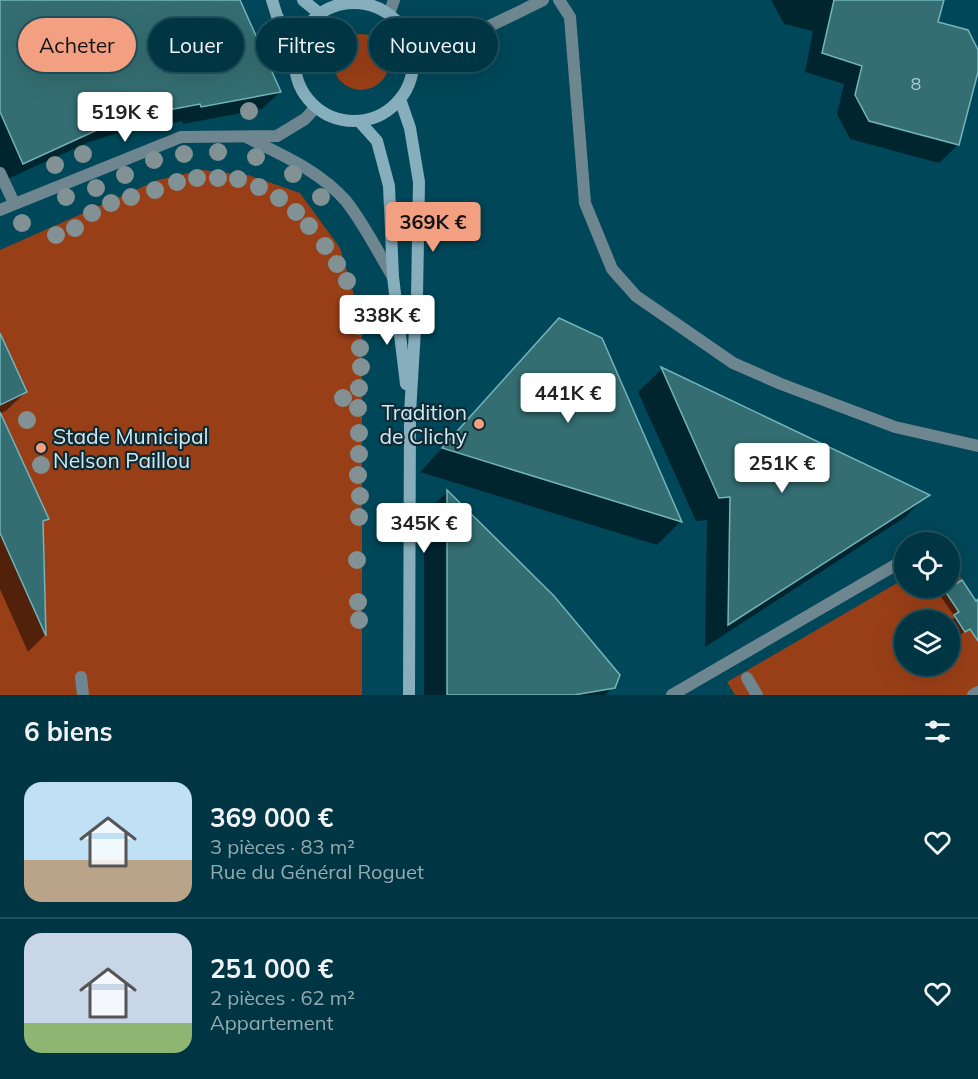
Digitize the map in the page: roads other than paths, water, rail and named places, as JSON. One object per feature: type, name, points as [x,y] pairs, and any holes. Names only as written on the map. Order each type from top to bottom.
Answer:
[{"type":"main road","points":[[272,0],[278,18]]},
{"type":"main road","points":[[303,0],[320,14]]},
{"type":"main road","points":[[316,18],[334,6],[355,3],[370,5],[393,18]]},
{"type":"main road","points":[[296,72],[298,83],[315,108],[327,115],[359,122],[383,114],[400,99],[408,88],[413,72]]},
{"type":"main road","points":[[400,99],[410,128],[419,182],[417,296],[410,412],[409,695]]},
{"type":"main road","points":[[359,122],[377,141],[389,186],[393,277],[410,412]]},
{"type":"street","points":[[389,14],[394,0]]},
{"type":"street","points":[[498,22],[543,0]]},
{"type":"street","points":[[559,0],[570,17],[585,203],[612,268],[636,296],[733,363],[771,380],[895,427],[978,446]]},
{"type":"street","points":[[0,210],[181,137],[277,136],[305,119],[315,108]]},
{"type":"street","points":[[247,137],[320,177],[345,200],[393,277]]},
{"type":"street","points":[[0,173],[14,203]]},
{"type":"street","points":[[672,695],[894,566]]},
{"type":"street","points":[[81,677],[83,695]]},
{"type":"street","points":[[747,678],[758,695]]},
{"type":"street","points":[[973,695],[978,692]]},
{"type":"place","name":"Tradition de Clichy","points":[[479,424]]},
{"type":"place","name":"Stade Municipal Nelson Paillou","points":[[41,448]]}]
